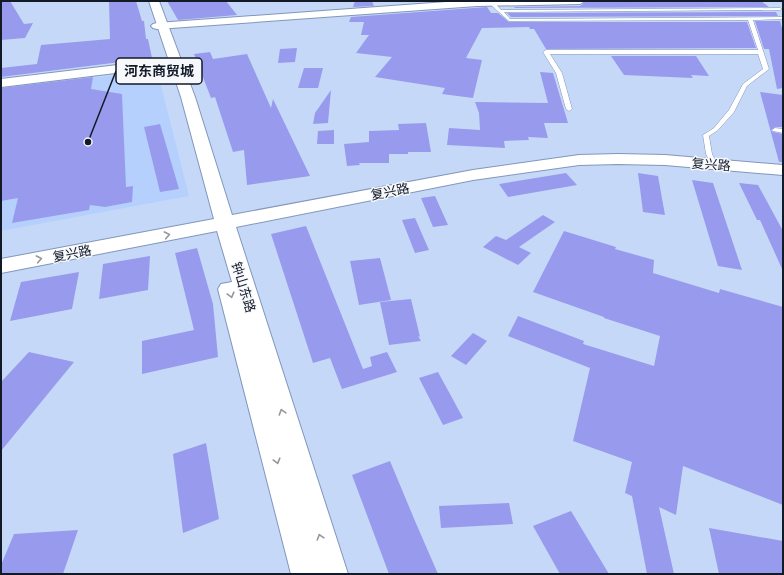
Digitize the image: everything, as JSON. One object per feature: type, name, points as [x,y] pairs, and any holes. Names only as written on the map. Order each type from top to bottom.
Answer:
[{"type":"main road","name":"钟山东路","points":[[150,1],[160,25]]},
{"type":"main road","name":"钟山东路","points":[[154,1],[217,219],[308,574]]},
{"type":"main road","points":[[324,1],[329,13]]},
{"type":"main road","points":[[160,25],[492,3],[580,1]]},
{"type":"main road","points":[[1,84],[172,62]]},
{"type":"main road","name":"复兴路","points":[[1,252],[217,219],[556,162],[601,159],[783,160]]},
{"type":"main road","name":"复兴路","points":[[712,159],[783,170]]},
{"type":"main road","name":"钟山东路","points":[[217,219],[331,574]]},
{"type":"main road","name":"复兴路","points":[[1,266],[217,219]]},
{"type":"lane","points":[[492,3],[502,11],[509,20],[783,19],[779,7],[502,11]]},
{"type":"lane","points":[[652,5],[668,19]]},
{"type":"lane","points":[[712,159],[706,135],[716,129],[732,111],[745,85],[766,69],[750,18]]},
{"type":"lane","points":[[569,109],[559,73],[546,52],[760,52]]},
{"type":"lane","points":[[776,130],[783,131]]},
{"type":"shaded area","points":[[157,70],[189,196],[1,231],[1,89]]},
{"type":"building","points":[[10,1],[24,24],[33,23],[25,38],[1,40],[1,2]]},
{"type":"building","points":[[109,1],[136,1],[142,21],[144,21],[146,39],[148,39],[152,58],[1,77],[1,68],[37,64],[41,45],[110,39]]},
{"type":"building","points":[[167,1],[226,1],[237,15],[178,20]]},
{"type":"building","points":[[355,1],[372,1],[374,6],[353,7]]},
{"type":"building","points":[[761,1],[769,7],[514,7],[580,6],[585,2]]},
{"type":"building","points":[[487,7],[491,13],[498,13],[509,22],[747,22],[756,48],[546,49],[534,29],[530,29],[529,27],[482,28],[466,58],[482,60],[473,98],[442,94],[445,88],[375,77],[392,57],[356,53],[369,35],[361,35],[364,22],[349,22],[351,17]]},
{"type":"building","points":[[776,12],[778,16],[511,17],[507,13]]},
{"type":"building","points":[[755,21],[780,21],[783,32],[783,88],[777,89],[769,49],[764,49]]},
{"type":"building","points":[[297,48],[295,62],[278,63],[280,49]]},
{"type":"building","points":[[210,52],[213,59],[247,54],[271,108],[273,99],[310,176],[247,185],[244,150],[233,152],[215,97],[211,98],[194,54]]},
{"type":"building","points":[[611,56],[696,56],[709,76],[691,75],[693,78],[624,75]]},
{"type":"building","points":[[304,68],[323,68],[318,88],[298,88]]},
{"type":"building","points":[[540,72],[553,73],[568,123],[544,123],[548,138],[528,137],[529,140],[504,141],[505,148],[447,145],[449,128],[480,130],[479,113],[475,102],[548,103]]},
{"type":"building","points":[[93,77],[91,89],[122,94],[126,187],[133,186],[132,202],[105,207],[90,205],[89,210],[12,223],[18,198],[1,201],[1,88]]},
{"type":"building","points":[[331,90],[328,123],[313,124],[315,113]]},
{"type":"building","points":[[760,92],[783,95],[783,127],[775,127],[771,130],[773,132],[783,134],[783,162],[779,162]]},
{"type":"building","points":[[426,123],[431,152],[389,154],[389,163],[359,163],[360,165],[347,166],[344,144],[369,142],[369,131],[399,130],[398,124]]},
{"type":"building","points":[[160,124],[179,189],[160,192],[144,127]]},
{"type":"building","points":[[334,130],[334,144],[317,144],[318,131]]},
{"type":"building","points":[[566,173],[577,185],[508,197],[499,184]]},
{"type":"building","points":[[638,173],[658,176],[665,215],[643,212]]},
{"type":"building","points":[[692,180],[713,183],[742,270],[718,266]]},
{"type":"building","points":[[739,183],[758,185],[783,231],[783,271],[760,220],[757,220]]},
{"type":"building","points":[[435,196],[448,225],[433,227],[421,198]]},
{"type":"building","points":[[543,215],[555,222],[519,247],[531,253],[518,265],[483,247],[496,236],[506,240]]},
{"type":"building","points":[[415,218],[429,250],[415,253],[402,220]]},
{"type":"building","points":[[306,226],[363,369],[372,366],[370,357],[387,352],[397,372],[342,389],[330,358],[313,363],[271,234]]},
{"type":"building","points":[[564,231],[616,247],[615,249],[654,260],[653,273],[719,293],[720,289],[783,307],[783,505],[683,466],[676,515],[659,507],[674,574],[647,574],[632,496],[625,493],[632,462],[573,441],[590,368],[508,336],[518,316],[584,341],[583,344],[654,366],[660,336],[604,318],[533,292]]},
{"type":"building","points":[[197,248],[213,304],[218,357],[142,374],[142,341],[194,330],[175,253]]},
{"type":"building","points":[[150,256],[148,290],[99,299],[103,264]]},
{"type":"building","points":[[380,258],[391,300],[359,305],[350,261]]},
{"type":"building","points":[[79,272],[72,309],[10,321],[21,282]]},
{"type":"building","points":[[411,299],[420,337],[418,336],[421,341],[389,345],[380,302]]},
{"type":"building","points":[[473,333],[487,341],[466,365],[451,356]]},
{"type":"building","points":[[29,352],[74,362],[1,451],[1,382]]},
{"type":"building","points":[[438,372],[463,418],[443,425],[419,378]]},
{"type":"building","points":[[206,443],[219,519],[183,533],[173,454]]},
{"type":"building","points":[[390,461],[438,574],[389,574],[352,475]]},
{"type":"building","points":[[509,503],[513,524],[441,528],[439,506]]},
{"type":"building","points":[[571,511],[609,574],[560,574],[533,526]]},
{"type":"building","points":[[709,528],[783,541],[783,574],[719,574]]},
{"type":"building","points":[[78,530],[63,574],[1,574],[1,565],[14,534]]},
{"type":"place","name":"河东商贸城","points":[[88,142]]}]
